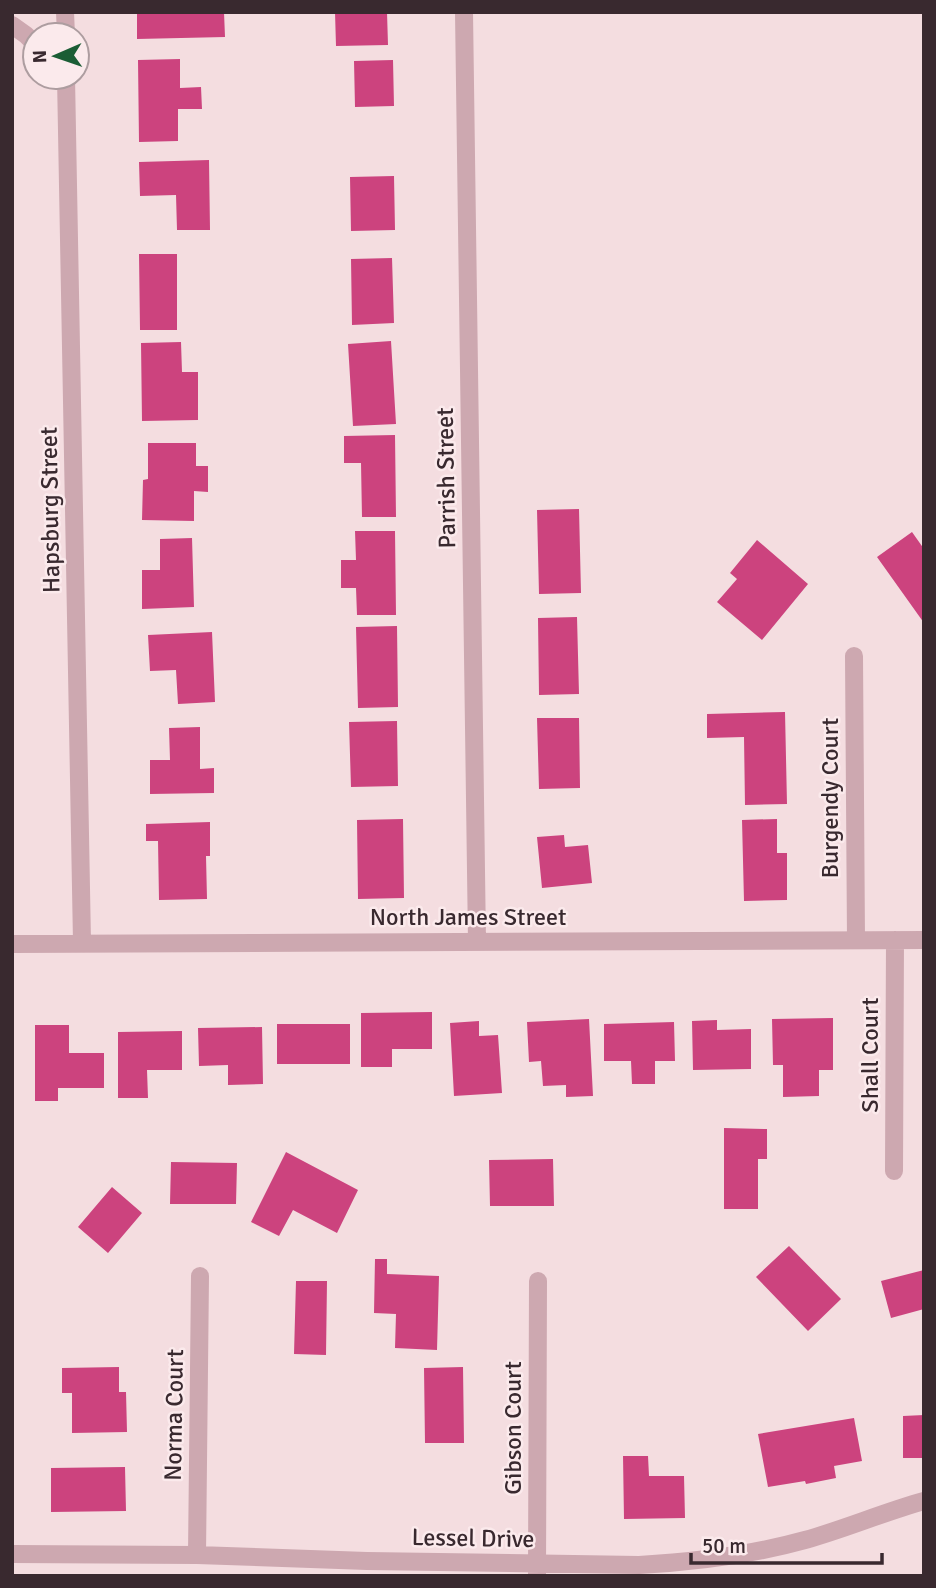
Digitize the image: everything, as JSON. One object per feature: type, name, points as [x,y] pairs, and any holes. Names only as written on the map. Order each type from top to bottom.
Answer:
[{"type":"street","name":"Parrish Street","points":[[464,12],[477,942]]},
{"type":"street","name":"Hapsburg Street","points":[[66,91],[82,942]]},
{"type":"street","name":"Burgendy Court","points":[[854,656],[856,940]]},
{"type":"street","name":"Shall Court","points":[[894,1171],[895,940]]},
{"type":"street","name":"North James Street","points":[[12,944],[924,940]]},
{"type":"street","name":"Norma Court","points":[[197,1555],[200,1276]]},
{"type":"street","name":"Gibson Court","points":[[537,1569],[538,1281]]},
{"type":"street","name":"Lessel Drive","points":[[12,1554],[197,1555],[537,1569],[680,1563],[741,1555],[806,1539],[924,1501]]},
{"type":"building","points":[[137,12],[224,12],[225,37],[137,39]]},
{"type":"building","points":[[335,12],[387,12],[388,45],[336,46]]},
{"type":"building","points":[[180,59],[180,88],[201,87],[202,109],[178,109],[178,141],[139,142],[138,60]]},
{"type":"building","points":[[393,60],[394,106],[355,107],[354,61]]},
{"type":"building","points":[[209,160],[210,230],[177,230],[176,195],[140,196],[139,162]]},
{"type":"building","points":[[394,176],[395,230],[351,231],[350,177]]},
{"type":"building","points":[[139,254],[177,254],[177,330],[140,330]]},
{"type":"building","points":[[392,258],[394,323],[352,325],[351,259]]},
{"type":"building","points":[[391,341],[396,424],[353,426],[348,344]]},
{"type":"building","points":[[181,342],[182,372],[198,372],[198,420],[142,421],[141,343]]},
{"type":"building","points":[[395,435],[396,517],[362,517],[361,463],[344,463],[344,436]]},
{"type":"building","points":[[148,443],[196,443],[196,466],[208,466],[208,492],[194,491],[194,521],[142,520],[143,480],[148,479]]},
{"type":"building","points":[[579,509],[581,593],[539,594],[537,510]]},
{"type":"building","points":[[355,531],[395,531],[396,615],[357,615],[356,588],[341,588],[341,560],[356,560]]},
{"type":"building","points":[[912,532],[924,549],[924,623],[877,557]]},
{"type":"building","points":[[192,538],[194,607],[142,609],[142,570],[160,570],[160,539]]},
{"type":"building","points":[[757,540],[808,584],[762,640],[717,602],[737,579],[730,573]]},
{"type":"building","points":[[577,617],[579,694],[539,695],[538,618]]},
{"type":"building","points":[[397,626],[398,707],[358,708],[356,627]]},
{"type":"building","points":[[212,632],[215,702],[178,704],[176,670],[150,671],[148,635]]},
{"type":"building","points":[[785,712],[787,804],[745,805],[744,737],[707,738],[707,714]]},
{"type":"building","points":[[537,718],[579,718],[580,788],[539,789]]},
{"type":"building","points":[[397,721],[398,786],[351,787],[349,722]]},
{"type":"building","points":[[200,727],[200,769],[214,768],[214,793],[150,794],[150,760],[170,760],[169,728]]},
{"type":"building","points":[[403,819],[404,898],[358,899],[357,820]]},
{"type":"building","points":[[777,819],[777,853],[787,853],[787,900],[744,901],[742,820]]},
{"type":"building","points":[[210,822],[210,856],[206,856],[207,899],[159,900],[158,841],[146,841],[146,824]]},
{"type":"building","points":[[564,835],[565,847],[588,845],[592,883],[542,888],[537,837]]},
{"type":"building","points":[[432,1012],[432,1049],[392,1049],[392,1067],[361,1067],[361,1013]]},
{"type":"building","points":[[833,1018],[833,1070],[819,1070],[819,1096],[783,1097],[783,1065],[773,1065],[772,1019]]},
{"type":"building","points":[[589,1019],[593,1096],[566,1097],[566,1085],[543,1086],[541,1061],[529,1062],[527,1022]]},
{"type":"building","points":[[717,1020],[717,1030],[751,1029],[751,1069],[693,1070],[692,1021]]},
{"type":"building","points":[[479,1021],[479,1036],[498,1035],[502,1093],[454,1096],[450,1023]]},
{"type":"building","points":[[674,1022],[675,1061],[655,1061],[655,1084],[632,1084],[631,1061],[604,1061],[604,1024]]},
{"type":"building","points":[[277,1024],[350,1024],[350,1064],[277,1064]]},
{"type":"building","points":[[35,1025],[69,1025],[69,1053],[104,1053],[104,1088],[58,1088],[58,1101],[35,1101]]},
{"type":"building","points":[[262,1027],[263,1084],[228,1085],[228,1065],[199,1066],[198,1028]]},
{"type":"building","points":[[182,1031],[182,1070],[147,1070],[148,1098],[118,1098],[118,1032]]},
{"type":"building","points":[[724,1128],[767,1129],[767,1159],[758,1159],[758,1209],[724,1209]]},
{"type":"building","points":[[286,1152],[358,1190],[337,1233],[293,1210],[279,1236],[251,1222]]},
{"type":"building","points":[[553,1159],[554,1206],[490,1206],[489,1160]]},
{"type":"building","points":[[171,1162],[237,1163],[236,1204],[170,1204]]},
{"type":"building","points":[[112,1187],[142,1213],[108,1253],[78,1227]]},
{"type":"building","points":[[789,1246],[841,1299],[808,1331],[756,1277]]},
{"type":"building","points":[[375,1259],[387,1259],[387,1274],[439,1276],[437,1350],[395,1348],[396,1314],[374,1313]]},
{"type":"building","points":[[924,1270],[924,1309],[891,1318],[881,1281]]},
{"type":"building","points":[[296,1281],[327,1281],[326,1355],[294,1354]]},
{"type":"building","points":[[119,1367],[119,1392],[126,1392],[127,1432],[72,1433],[72,1393],[62,1393],[62,1368]]},
{"type":"building","points":[[463,1367],[464,1443],[425,1443],[424,1368]]},
{"type":"building","points":[[924,1415],[924,1458],[903,1458],[903,1416]]},
{"type":"building","points":[[854,1418],[862,1461],[834,1466],[836,1478],[768,1487],[758,1434]]},
{"type":"building","points":[[623,1456],[648,1456],[649,1476],[684,1476],[685,1518],[624,1519]]},
{"type":"building","points":[[125,1467],[126,1511],[51,1512],[51,1468]]}]
